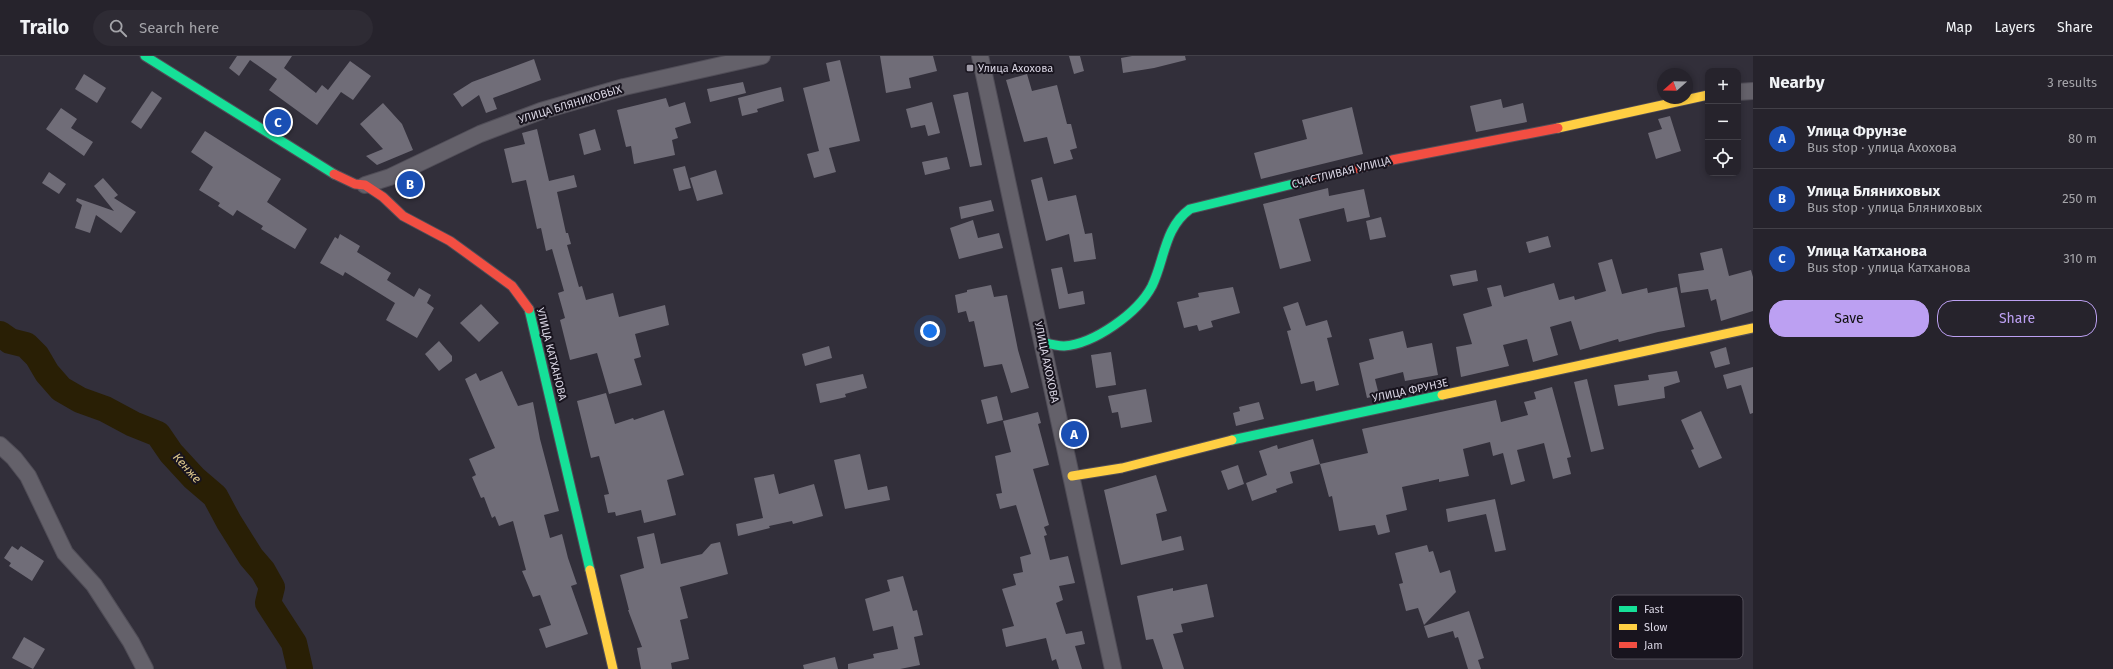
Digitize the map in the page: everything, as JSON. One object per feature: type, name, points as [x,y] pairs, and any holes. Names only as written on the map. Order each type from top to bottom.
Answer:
[{"type":"street","name":"УЛИЦА КАТХАНОВА","points":[[145,56],[337,176],[355,184],[365,185],[383,197],[403,216],[438,236],[450,241],[501,277],[512,286],[528,306],[541,353],[613,669]]},
{"type":"street","name":"УЛИЦА БЛЯНИХОВЫХ","points":[[365,185],[390,178],[480,134],[541,110],[624,87],[762,56]]},
{"type":"street","name":"УЛИЦА АХОХОВА","points":[[980,56],[1113,669]]},
{"type":"street","points":[[1741,92],[1753,92]]},
{"type":"street","name":"СЧАСТЛИВАЯ УЛИЦА","points":[[1043,342],[1063,346],[1076,344],[1112,325],[1132,310],[1153,284],[1173,226],[1180,217],[1190,209],[1392,160],[1530,134],[1705,96]]},
{"type":"street","name":"УЛИЦА ФРУНЗЕ","points":[[1072,476],[1122,468],[1244,437],[1753,328]]},
{"type":"street","points":[[0,445],[14,458],[28,476],[65,552],[94,585],[131,642],[145,669]]},
{"type":"building","points":[[237,56],[292,56],[284,68],[316,93],[322,85],[328,90],[350,61],[371,76],[353,100],[341,92],[317,125],[269,90],[277,79],[250,60],[239,76],[229,68]]},
{"type":"building","points":[[880,56],[933,56],[937,71],[909,78],[911,88],[886,93]]},
{"type":"building","points":[[1069,56],[1080,56],[1084,71],[1074,74]]},
{"type":"building","points":[[1132,56],[1185,56],[1186,60],[1154,68],[1123,73],[1121,58]]},
{"type":"building","points":[[534,59],[541,80],[493,98],[497,109],[486,113],[479,95],[462,107],[453,94],[472,82]]},
{"type":"building","points":[[840,60],[860,141],[829,148],[836,172],[814,178],[807,154],[819,151],[803,88],[830,81],[826,63]]},
{"type":"building","points":[[84,74],[106,88],[97,103],[75,89]]},
{"type":"building","points":[[1027,74],[1032,91],[1057,85],[1067,124],[1071,124],[1077,148],[1070,150],[1073,159],[1054,164],[1047,137],[1024,142],[1006,80]]},
{"type":"building","points":[[743,82],[746,93],[710,102],[707,89]]},
{"type":"building","points":[[781,87],[784,101],[757,109],[758,112],[742,116],[738,98]]},
{"type":"building","points":[[152,91],[162,98],[141,129],[131,122]]},
{"type":"building","points":[[968,92],[982,165],[970,167],[953,95]]},
{"type":"building","points":[[666,98],[669,107],[685,102],[691,123],[675,128],[678,138],[672,140],[675,155],[634,164],[631,146],[626,147],[617,110]]},
{"type":"building","points":[[1501,99],[1503,108],[1523,103],[1527,122],[1476,132],[1470,106]]},
{"type":"building","points":[[932,102],[940,133],[928,136],[925,125],[911,128],[906,109]]},
{"type":"building","points":[[383,103],[402,124],[413,150],[377,165],[366,156],[383,149],[360,124]]},
{"type":"building","points":[[1352,107],[1363,154],[1261,179],[1254,153],[1307,139],[1302,120]]},
{"type":"building","points":[[61,108],[77,119],[71,128],[93,142],[84,156],[46,129]]},
{"type":"building","points":[[1670,116],[1681,151],[1656,159],[1648,133],[1662,129],[1658,119]]},
{"type":"building","points":[[537,129],[549,181],[574,175],[577,187],[557,192],[566,233],[568,233],[571,244],[567,245],[579,287],[582,286],[586,300],[613,293],[619,317],[665,305],[669,325],[635,334],[641,357],[634,359],[642,385],[609,394],[597,353],[570,360],[560,320],[565,318],[558,293],[564,291],[552,249],[546,251],[541,228],[537,229],[526,180],[512,183],[504,149],[525,144],[522,133]]},
{"type":"building","points":[[595,129],[601,150],[584,155],[579,134]]},
{"type":"building","points":[[205,131],[281,179],[267,202],[307,229],[295,249],[261,229],[263,226],[237,210],[233,216],[218,206],[220,203],[199,190],[213,167],[191,152]]},
{"type":"building","points":[[947,157],[950,169],[925,175],[922,162]]},
{"type":"building","points":[[685,166],[691,188],[679,191],[673,169]]},
{"type":"building","points":[[716,170],[723,194],[697,201],[690,178]]},
{"type":"building","points":[[49,172],[66,184],[59,194],[42,183]]},
{"type":"building","points":[[1042,177],[1048,201],[1076,195],[1085,234],[1092,233],[1096,259],[1074,262],[1069,234],[1046,241],[1031,180]]},
{"type":"building","points":[[103,178],[118,195],[114,198],[136,212],[121,233],[96,215],[90,233],[75,228],[82,205],[76,201],[77,198],[114,211],[94,186]]},
{"type":"building","points":[[1328,188],[1329,196],[1364,189],[1370,217],[1347,222],[1344,208],[1299,219],[1311,261],[1280,269],[1263,204]]},
{"type":"building","points":[[991,200],[994,211],[961,219],[959,207]]},
{"type":"building","points":[[1381,217],[1386,237],[1370,240],[1366,221]]},
{"type":"building","points":[[973,220],[978,238],[999,233],[1003,248],[959,259],[950,228]]},
{"type":"building","points":[[340,234],[360,246],[357,252],[391,273],[387,280],[414,297],[419,288],[431,295],[427,303],[434,308],[417,338],[386,320],[395,303],[345,272],[343,276],[320,263],[335,237],[338,239]]},
{"type":"building","points":[[1548,236],[1551,247],[1529,253],[1526,242]]},
{"type":"building","points":[[1722,248],[1729,276],[1751,270],[1753,277],[1753,311],[1721,321],[1716,299],[1711,301],[1708,289],[1681,293],[1678,274],[1704,270],[1700,253]]},
{"type":"building","points":[[1612,259],[1622,294],[1647,288],[1648,293],[1677,287],[1685,327],[1619,342],[1618,339],[1580,350],[1571,321],[1550,327],[1558,355],[1533,362],[1527,339],[1503,345],[1509,366],[1461,377],[1456,347],[1472,344],[1463,314],[1492,306],[1487,288],[1501,285],[1504,297],[1554,283],[1559,300],[1574,296],[1575,300],[1606,291],[1598,263]]},
{"type":"building","points":[[1062,267],[1068,294],[1083,291],[1085,304],[1059,309],[1051,269]]},
{"type":"building","points":[[1476,270],[1478,281],[1453,286],[1450,275]]},
{"type":"building","points":[[991,285],[994,297],[1007,295],[1018,350],[1029,388],[1011,393],[1002,364],[984,367],[974,321],[969,322],[966,311],[958,313],[955,295],[967,292],[967,290]]},
{"type":"building","points":[[1233,287],[1240,313],[1211,321],[1213,327],[1199,331],[1197,325],[1184,328],[1177,302],[1199,297],[1198,293]]},
{"type":"building","points":[[1298,302],[1306,326],[1327,320],[1332,337],[1327,338],[1339,385],[1316,391],[1314,381],[1301,384],[1287,331],[1291,330],[1283,307]]},
{"type":"building","points":[[481,304],[499,323],[479,342],[460,323]]},
{"type":"building","points":[[1403,331],[1407,348],[1432,343],[1438,375],[1405,381],[1403,372],[1375,379],[1379,395],[1367,398],[1359,363],[1374,359],[1369,339]]},
{"type":"building","points":[[439,341],[452,356],[452,361],[439,371],[425,354]]},
{"type":"building","points":[[829,346],[832,358],[805,366],[802,354]]},
{"type":"building","points":[[1726,347],[1730,364],[1715,368],[1710,352]]},
{"type":"building","points":[[1111,352],[1116,385],[1096,388],[1091,355]]},
{"type":"building","points":[[1753,367],[1753,413],[1750,414],[1741,385],[1727,389],[1723,375]]},
{"type":"building","points":[[502,371],[518,406],[533,402],[540,439],[559,511],[544,515],[550,538],[562,534],[577,584],[571,586],[588,634],[546,648],[539,629],[551,625],[540,595],[533,597],[522,571],[526,570],[513,521],[499,526],[495,516],[492,518],[484,497],[481,498],[472,477],[476,475],[469,459],[495,448],[465,379],[476,373],[480,381]]},
{"type":"building","points":[[1677,371],[1680,382],[1664,387],[1665,398],[1618,406],[1614,385],[1649,380],[1648,375]]},
{"type":"building","points":[[863,374],[867,388],[845,394],[846,397],[820,403],[816,384]]},
{"type":"building","points":[[1587,379],[1604,449],[1591,452],[1574,382]]},
{"type":"building","points":[[1552,387],[1571,457],[1567,458],[1571,474],[1553,479],[1544,443],[1517,450],[1525,481],[1511,485],[1503,453],[1493,456],[1490,442],[1463,449],[1469,476],[1439,482],[1439,479],[1402,487],[1407,510],[1386,515],[1390,532],[1378,535],[1375,525],[1339,531],[1332,496],[1329,497],[1320,464],[1368,453],[1362,429],[1496,400],[1501,422],[1528,415],[1524,402],[1536,399],[1534,392]]},
{"type":"building","points":[[1146,389],[1152,422],[1121,428],[1118,412],[1112,413],[1108,396]]},
{"type":"building","points":[[606,393],[615,424],[633,418],[634,420],[664,410],[684,475],[667,480],[676,515],[644,523],[641,510],[616,516],[615,512],[608,513],[604,495],[609,494],[599,456],[591,458],[577,401]]},
{"type":"building","points":[[997,396],[1003,420],[987,424],[981,400]]},
{"type":"building","points":[[1259,402],[1264,419],[1236,426],[1233,413],[1240,411],[1239,407]]},
{"type":"building","points":[[1701,411],[1722,458],[1699,468],[1691,450],[1694,449],[1681,420]]},
{"type":"building","points":[[1038,412],[1041,423],[1038,424],[1049,465],[1033,469],[1049,525],[1044,527],[1047,535],[1044,536],[1050,560],[1068,556],[1075,583],[1059,586],[1063,600],[1056,603],[1066,634],[1082,631],[1085,644],[1075,646],[1082,669],[1059,669],[1056,659],[1052,661],[1046,638],[1006,647],[1002,629],[1014,626],[1002,589],[1016,585],[1013,574],[1023,572],[1020,557],[1031,554],[1016,505],[1000,509],[996,494],[1002,493],[995,456],[1011,452],[1003,421]]},
{"type":"building","points":[[1313,439],[1320,464],[1290,472],[1293,483],[1276,489],[1277,492],[1252,501],[1246,483],[1267,475],[1259,451],[1277,445],[1278,449]]},
{"type":"building","points":[[860,454],[868,490],[887,486],[890,500],[845,509],[834,460]]},
{"type":"building","points":[[1238,465],[1244,484],[1228,490],[1221,471]]},
{"type":"building","points":[[774,474],[779,494],[814,484],[823,516],[793,524],[792,521],[769,526],[770,528],[738,536],[736,524],[763,518],[754,478]]},
{"type":"building","points":[[1156,475],[1167,511],[1156,514],[1162,541],[1181,536],[1184,550],[1121,565],[1104,490]]},
{"type":"building","points":[[1495,499],[1506,550],[1495,552],[1486,514],[1448,522],[1446,509]]},
{"type":"building","points":[[654,533],[661,564],[702,554],[711,544],[720,542],[728,574],[680,587],[688,618],[680,620],[689,659],[671,663],[672,669],[641,669],[637,648],[642,647],[628,610],[620,575],[644,568],[637,537]]},
{"type":"building","points":[[1427,545],[1429,552],[1433,551],[1440,573],[1450,570],[1456,592],[1424,625],[1418,608],[1406,611],[1399,584],[1403,583],[1395,553]]},
{"type":"building","points":[[12,546],[18,550],[21,546],[44,561],[32,581],[9,566],[11,563],[4,558]]},
{"type":"building","points":[[903,576],[913,611],[917,610],[923,635],[914,637],[920,665],[900,669],[848,669],[848,664],[874,658],[873,654],[898,649],[893,626],[873,631],[865,599],[890,591],[887,580]]},
{"type":"building","points":[[1207,584],[1214,617],[1181,624],[1183,632],[1173,634],[1184,669],[1163,669],[1153,639],[1146,640],[1137,596],[1173,588],[1173,591]]},
{"type":"building","points":[[1469,611],[1484,658],[1478,660],[1481,669],[1468,669],[1458,637],[1455,638],[1453,631],[1428,638],[1424,626]]},
{"type":"building","points":[[24,637],[45,649],[33,669],[12,658]]},
{"type":"building","points":[[835,657],[838,669],[804,669],[803,665]]},
{"type":"waterway","name":"Кенже","points":[[0,334],[10,341],[26,345],[37,356],[47,373],[61,389],[80,400],[105,409],[133,424],[158,434],[171,453],[194,478],[215,496],[229,522],[251,557],[263,571],[272,587],[268,603],[294,643],[300,669]]},
{"type":"traffic: fast","points":[[145,56],[334,174]]},
{"type":"traffic: fast","points":[[1043,342],[1061,346],[1076,344],[1101,333],[1126,316],[1137,306],[1152,286],[1170,235],[1181,217],[1190,209],[1305,181]]},
{"type":"traffic: fast","points":[[529,309],[590,570]]},
{"type":"traffic: fast","points":[[1232,440],[1442,395]]},
{"type":"traffic: slow","points":[[1558,128],[1705,96]]},
{"type":"traffic: slow","points":[[1442,395],[1753,328]]},
{"type":"traffic: slow","points":[[1072,476],[1122,468],[1232,440]]},
{"type":"traffic: slow","points":[[590,570],[613,669]]},
{"type":"traffic: jam","points":[[1305,181],[1392,160],[1558,128]]},
{"type":"traffic: jam","points":[[334,174],[355,184],[365,185],[383,197],[403,216],[450,241],[512,286],[529,309]]},
{"type":"place","name":"Улица Ахохова","points":[[970,68]]},
{"type":"place","name":"Улица Катханова","points":[[278,122]]},
{"type":"place","name":"Улица Бляниховых","points":[[410,184]]},
{"type":"place","name":"Улица Фрунзе","points":[[1074,434]]}]
